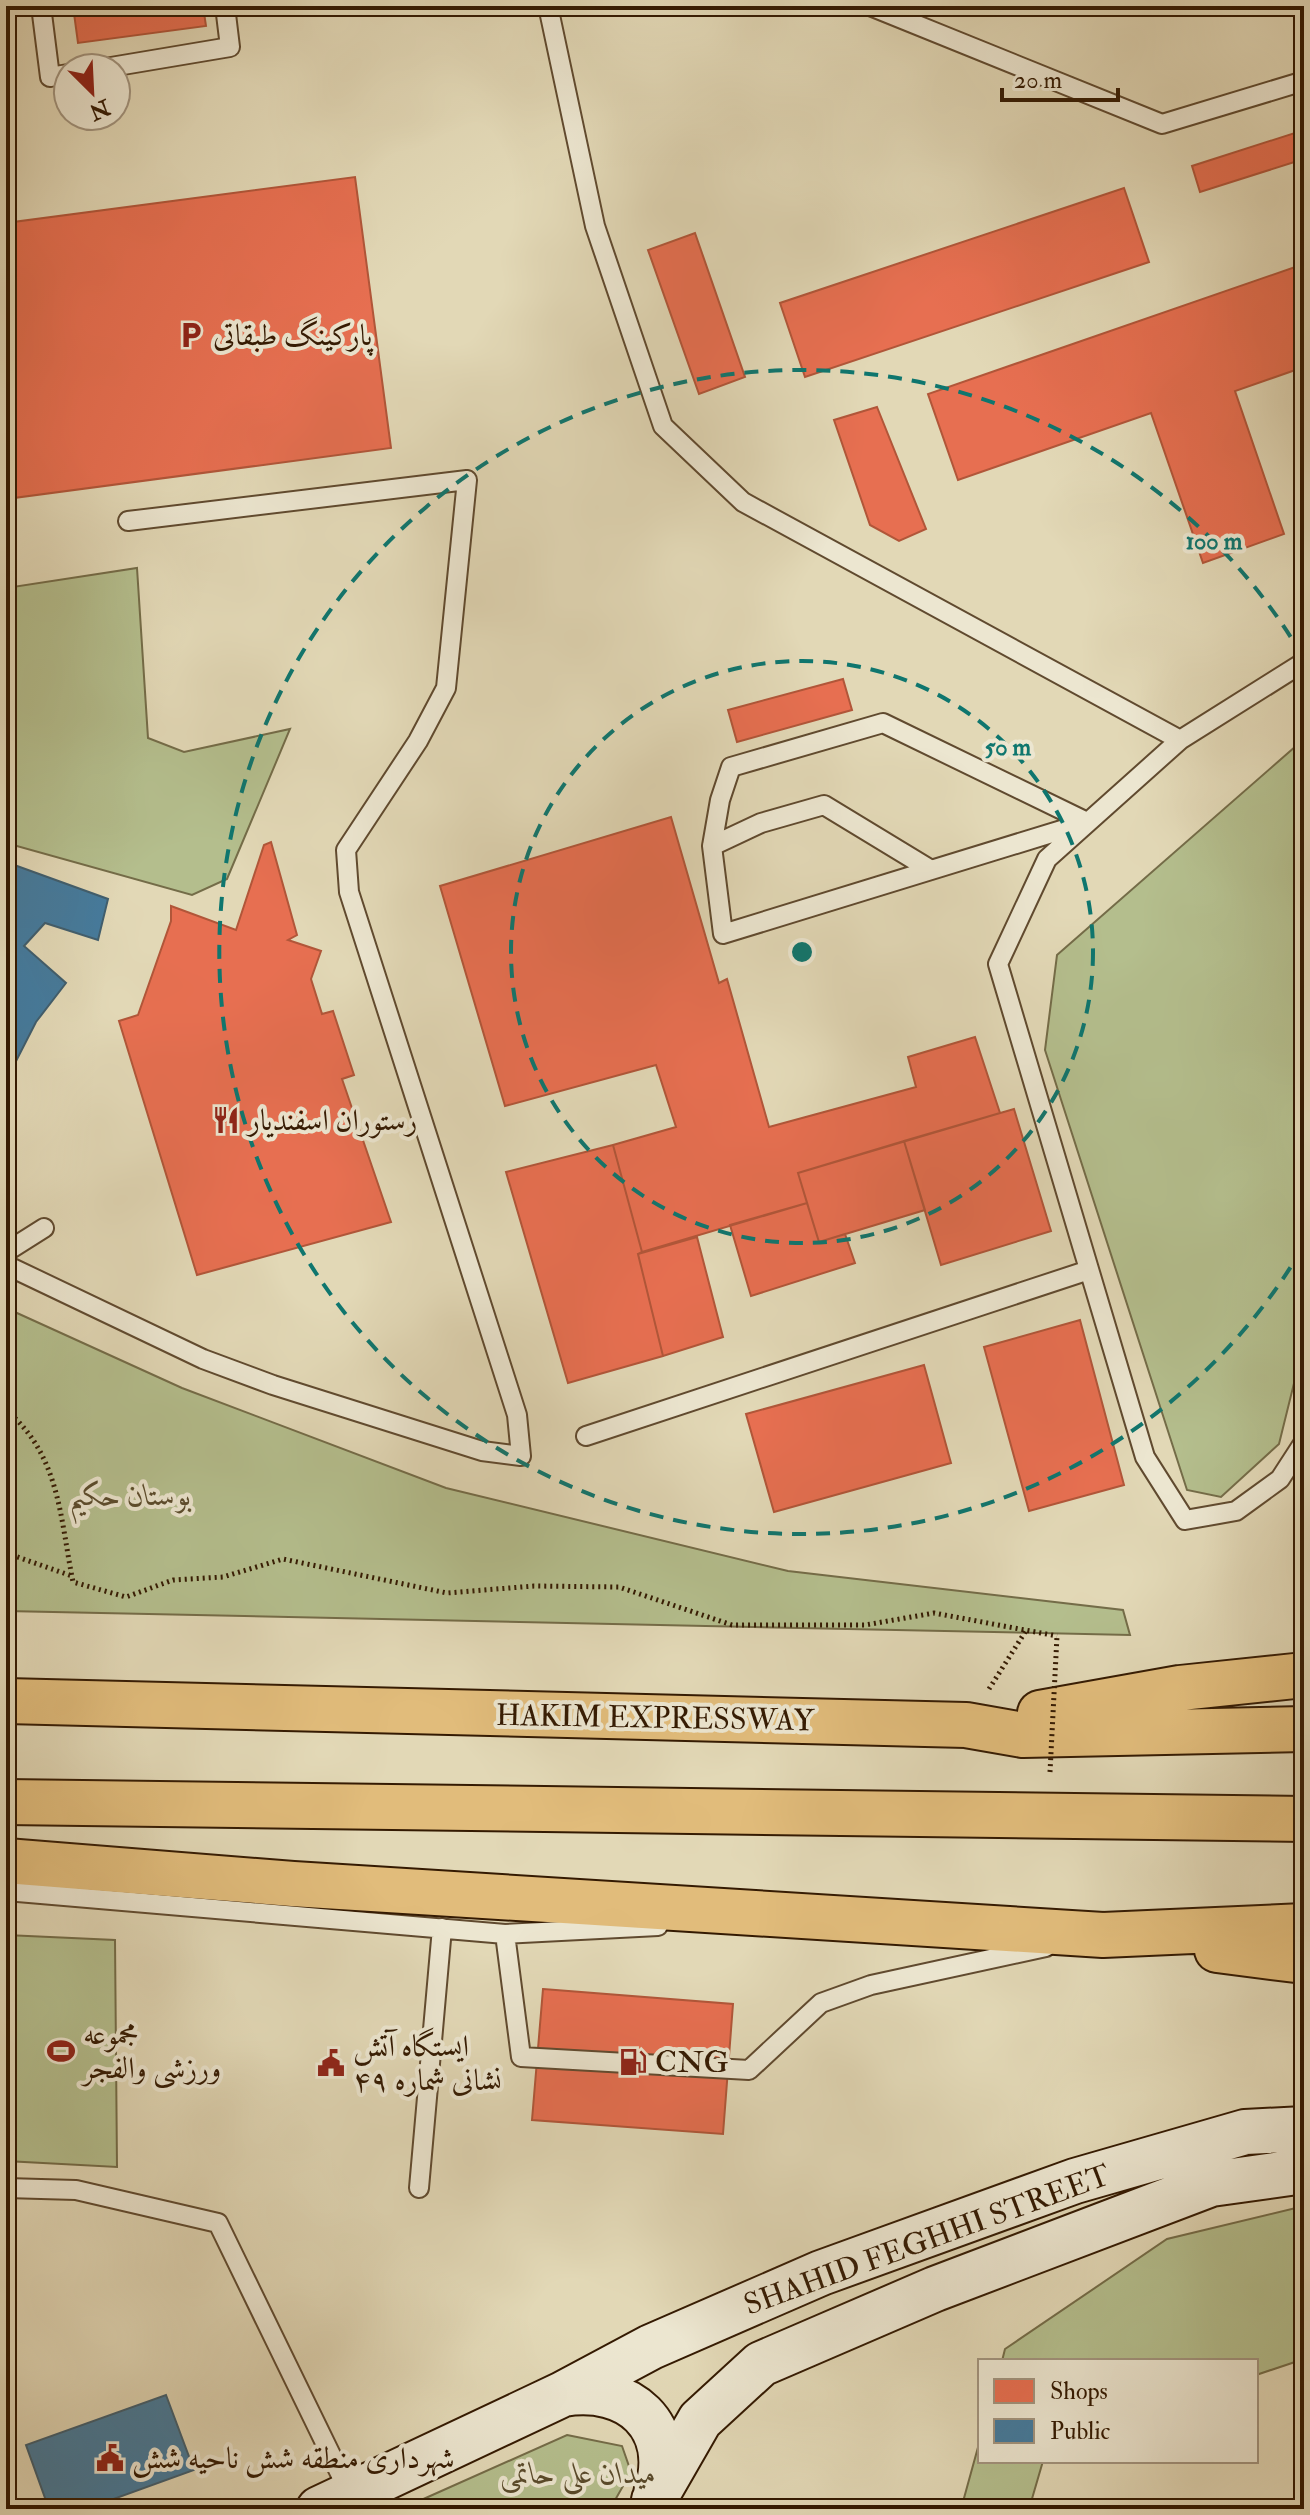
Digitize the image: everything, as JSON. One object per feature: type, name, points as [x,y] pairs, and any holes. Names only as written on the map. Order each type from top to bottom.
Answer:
[{"type":"highway","points":[[966,1725],[1180,1688],[1304,1675]]},
{"type":"highway","name":"HAKIM EXPRESSWAY","points":[[6,1701],[966,1725],[1023,1735],[1304,1729]]},
{"type":"highway","points":[[6,1802],[1304,1819]]},
{"type":"highway","points":[[6,1861],[293,1884],[1103,1935],[1304,1961]]},
{"type":"highway","points":[[1103,1935],[1304,1926]]},
{"type":"street","name":"SHAHID FEGHHI STREET","points":[[334,2502],[563,2394],[651,2347],[821,2273],[1075,2181],[1245,2132],[1304,2129]]},
{"type":"street","name":"SHAHID FEGHHI STREET","points":[[650,2505],[700,2420],[761,2364],[935,2289],[1211,2184],[1304,2171]]},
{"type":"street","points":[[563,2394],[589,2390],[614,2395],[636,2407],[653,2427],[662,2450],[662,2476],[650,2505]]},
{"type":"lane","points":[[41,6],[52,77]]},
{"type":"lane","points":[[132,63],[230,47],[225,6]]},
{"type":"lane","points":[[548,6],[595,226],[663,426],[743,502],[1180,740]]},
{"type":"lane","points":[[870,6],[1162,124],[1304,81]]},
{"type":"lane","points":[[6,1265],[203,1359],[273,1385],[482,1451],[521,1456],[517,1415],[349,892],[346,850],[418,741],[446,688],[467,480],[128,521]]},
{"type":"lane","points":[[1304,662],[1180,740],[1047,859],[998,964],[1145,1457],[1185,1520],[1236,1511],[1280,1479],[1304,1442]]},
{"type":"lane","points":[[883,723],[1087,822],[723,934],[712,846],[720,800],[731,767],[883,723]]},
{"type":"lane","points":[[712,846],[761,823],[824,805],[931,870]]},
{"type":"lane","points":[[6,1252],[44,1228]]},
{"type":"lane","points":[[586,1436],[1089,1270]]},
{"type":"lane","points":[[6,1891],[505,1934],[829,1918]]},
{"type":"lane","points":[[419,2188],[442,1928]]},
{"type":"lane","points":[[505,1934],[521,2057],[749,2070],[821,2003],[871,1985],[1103,1935]]},
{"type":"lane","points":[[6,2188],[76,2190],[218,2223],[334,2502]]},
{"type":"path","points":[[6,1410],[26,1426],[60,1496],[73,1582],[126,1597],[173,1580],[223,1577],[283,1559],[447,1593],[534,1586],[619,1587],[732,1625],[865,1625],[934,1613],[1027,1629],[1057,1636],[1050,1772]]},
{"type":"path","points":[[6,1553],[72,1576]]},
{"type":"path","points":[[966,1725],[1027,1629]]},
{"type":"green space","points":[[137,568],[148,738],[184,752],[290,729],[227,879],[192,895],[6,843],[6,588]]},
{"type":"green space","points":[[1304,739],[1300,1359],[1279,1444],[1221,1497],[1187,1490],[1045,1050],[1057,955]]},
{"type":"green space","name":"بوستان حکیم","points":[[6,1308],[182,1388],[446,1488],[788,1571],[1123,1610],[1130,1635],[6,1611]]},
{"type":"green space","name":"مجموعه ورزشی والفجر","points":[[6,1935],[115,1940],[117,2167],[6,2161]]},
{"type":"green space","points":[[1304,2206],[1304,2359],[1258,2374],[1258,2359],[1002,2359],[1005,2349],[1167,2239]]},
{"type":"green space","name":"میدان علی حاتمی","points":[[567,2435],[622,2446],[631,2472],[610,2509],[401,2509]]},
{"type":"green space","points":[[978,2447],[978,2463],[1042,2463],[1029,2509],[961,2509]]},
{"type":"building: Shops","points":[[73,6],[203,6],[206,26],[78,43]]},
{"type":"building: Shops","points":[[1304,130],[1304,159],[1200,192],[1192,166]]},
{"type":"building: Shops","name":"پارکینگ طبقاتی","points":[[355,177],[391,448],[6,499],[6,223]]},
{"type":"building: Shops","points":[[1124,188],[1149,262],[805,377],[780,303]]},
{"type":"building: Shops","points":[[695,233],[745,377],[699,394],[648,250]]},
{"type":"building: Shops","points":[[1304,264],[1304,367],[1235,391],[1284,534],[1203,563],[1151,413],[958,480],[928,394]]},
{"type":"building: Shops","points":[[877,407],[926,529],[899,541],[870,525],[834,420]]},
{"type":"building: Shops","points":[[843,679],[852,710],[737,742],[728,710]]},
{"type":"building: Shops","points":[[671,817],[719,983],[727,979],[769,1127],[916,1087],[908,1057],[975,1037],[1000,1113],[798,1173],[807,1203],[642,1252],[613,1145],[676,1127],[656,1065],[505,1106],[440,886]]},
{"type":"building: Shops","points":[[271,842],[297,935],[288,940],[321,951],[311,979],[322,1014],[333,1011],[354,1075],[342,1079],[391,1222],[197,1275],[119,1021],[138,1015],[171,921],[171,906],[236,930],[264,845]]},
{"type":"building: Shops","points":[[1014,1109],[1051,1231],[941,1265],[904,1141]]},
{"type":"building: Shops","points":[[904,1141],[925,1210],[819,1242],[798,1173]]},
{"type":"building: Shops","points":[[613,1145],[642,1252],[638,1254],[663,1356],[568,1383],[506,1172]]},
{"type":"building: Shops","points":[[807,1203],[819,1242],[845,1234],[855,1263],[751,1296],[730,1225]]},
{"type":"building: Shops","points":[[697,1237],[723,1337],[663,1356],[638,1254]]},
{"type":"building: Shops","points":[[1080,1320],[1124,1485],[1029,1511],[984,1347]]},
{"type":"building: Shops","points":[[924,1365],[951,1463],[774,1512],[746,1414]]},
{"type":"building: Shops","name":"CNG","points":[[543,1989],[733,2004],[723,2134],[532,2120]]},
{"type":"building: Public","points":[[6,862],[108,899],[98,940],[45,923],[24,946],[66,983],[36,1022],[11,1071],[6,1067]]},
{"type":"building: Public","name":"شهرداری منطقه شش ناحیه شش","points":[[166,2395],[194,2470],[86,2509],[49,2509],[26,2445]]},
{"type":"place","name":"پارکینگ طبقاتی","points":[[191,335]]},
{"type":"place","name":"رستوران اسفندیار","points":[[226,1120]]},
{"type":"place","name":"مجموعه ورزشی والفجر","points":[[61,2051]]},
{"type":"place","name":"CNG","points":[[633,2062]]},
{"type":"place","name":"ایستگاه آتش نشانی شماره ۴۹","points":[[331,2063]]},
{"type":"place","name":"شهرداری منطقه شش ناحیه شش","points":[[110,2458]]}]
